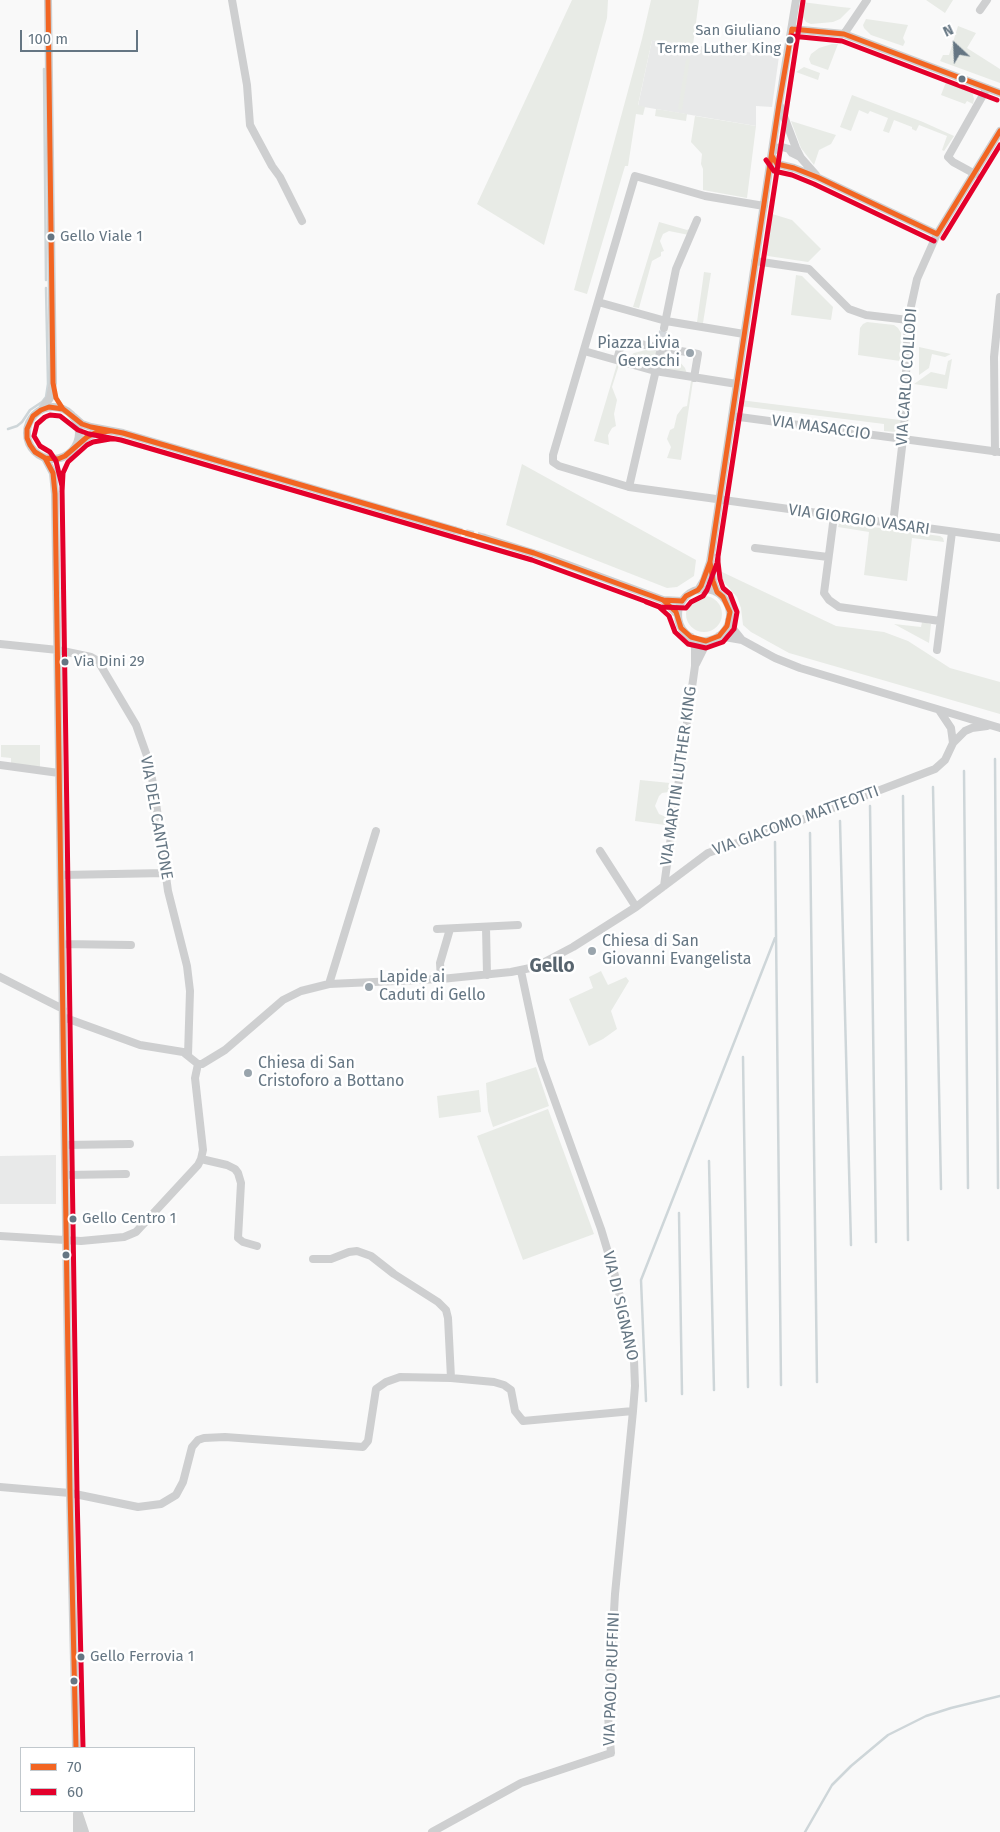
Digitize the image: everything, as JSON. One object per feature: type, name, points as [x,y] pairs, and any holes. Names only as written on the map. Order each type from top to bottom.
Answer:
[{"type":"street","points":[[48,0],[53,383],[56,398],[63,409],[82,424],[147,440],[454,530]]},
{"type":"street","points":[[232,0],[247,85],[250,125],[280,177],[302,221]]},
{"type":"street","points":[[698,590],[704,580],[710,562],[796,0]]},
{"type":"street","points":[[844,34],[867,0]]},
{"type":"street","points":[[980,10],[987,0]]},
{"type":"street","points":[[792,29],[844,34],[1000,92]]},
{"type":"street","points":[[974,174],[948,157],[987,88]]},
{"type":"street","points":[[779,104],[792,140],[801,158],[817,176]]},
{"type":"street","name":"VIA CARLO COLLODI","points":[[893,524],[903,439],[908,320],[917,279],[937,234],[1000,131]]},
{"type":"street","points":[[772,154],[777,148],[782,147],[789,149],[801,158]]},
{"type":"street","points":[[769,173],[788,164],[792,160],[792,153]]},
{"type":"street","points":[[772,154],[774,162],[817,176],[937,234]]},
{"type":"street","points":[[736,384],[655,371],[584,351],[636,176],[705,196],[764,206]]},
{"type":"street","points":[[665,325],[676,269],[697,220]]},
{"type":"street","points":[[755,261],[809,269],[849,309],[866,315],[908,320]]},
{"type":"street","points":[[998,452],[994,357],[1000,297]]},
{"type":"street","points":[[598,302],[665,325],[744,334]]},
{"type":"street","points":[[617,360],[622,341],[698,354],[694,378]]},
{"type":"street","points":[[628,487],[661,348]]},
{"type":"street","name":"VIA GIORGIO VASARI","points":[[584,351],[553,455],[554,462],[559,466],[628,487],[1000,538]]},
{"type":"street","points":[[53,383],[50,398],[41,410],[33,416],[27,429],[27,438],[35,452],[50,459],[62,457],[91,435],[110,431]]},
{"type":"street","points":[[41,410],[49,407],[63,409]]},
{"type":"street","name":"VIA MASACCIO","points":[[732,416],[998,452]]},
{"type":"street","points":[[74,418],[79,430],[76,446]]},
{"type":"street","points":[[54,486],[56,472],[62,457]]},
{"type":"street","points":[[45,458],[53,473],[54,486],[58,650],[70,1493],[76,1747]]},
{"type":"street","points":[[834,516],[824,593],[832,603],[839,607],[940,621]]},
{"type":"street","points":[[937,650],[952,532]]},
{"type":"street","points":[[484,538],[552,559],[663,600],[682,601]]},
{"type":"street","points":[[755,548],[828,557]]},
{"type":"street","points":[[710,562],[712,580],[717,592]]},
{"type":"street","points":[[695,666],[704,648],[719,636],[727,626],[730,612],[723,597],[717,592],[698,590],[686,596],[682,601],[678,615],[681,628],[691,637],[701,640],[712,640]]},
{"type":"street","points":[[663,600],[678,615]]},
{"type":"street","points":[[729,620],[742,640]]},
{"type":"street","points":[[719,636],[742,640],[800,668],[1000,728]]},
{"type":"street","points":[[691,637],[695,647],[695,666]]},
{"type":"street","name":"VIA DEL CANTONE","points":[[0,644],[58,650],[91,657],[98,661],[136,725],[154,788],[166,873],[190,983],[188,1055]]},
{"type":"street","name":"VIA MARTIN LUTHER KING","points":[[664,886],[695,666]]},
{"type":"street","points":[[939,710],[951,728],[953,743]]},
{"type":"street","name":"VIA GIACOMO MATTEOTTI","points":[[198,1064],[204,1064],[225,1050],[283,1000],[301,991],[329,984],[441,980],[521,971],[534,967],[555,957],[636,907],[708,853],[786,826],[936,769],[945,760],[953,743],[965,731],[991,725]]},
{"type":"street","points":[[0,765],[60,773]]},
{"type":"street","points":[[329,984],[376,831]]},
{"type":"street","points":[[600,851],[636,907]]},
{"type":"street","points":[[62,874],[166,873]]},
{"type":"street","points":[[437,929],[518,925]]},
{"type":"street","points":[[486,927],[487,975]]},
{"type":"street","points":[[441,980],[440,963],[450,929]]},
{"type":"street","points":[[62,944],[131,945]]},
{"type":"street","name":"VIA DI SIGNANO","points":[[521,971],[540,1060],[598,1220],[616,1278],[634,1360],[635,1386],[633,1410]]},
{"type":"street","points":[[0,977],[63,1013],[140,1045],[177,1050],[188,1055],[198,1064],[195,1078],[203,1150],[198,1165],[136,1232],[124,1237],[81,1241],[0,1236]]},
{"type":"street","points":[[65,1145],[130,1144]]},
{"type":"street","points":[[201,1159],[236,1169],[241,1183],[238,1238],[243,1242],[257,1246]]},
{"type":"street","points":[[66,1175],[126,1174]]},
{"type":"street","points":[[313,1259],[331,1259],[348,1252],[357,1252],[371,1256],[394,1274],[438,1302],[446,1310],[448,1318],[451,1378]]},
{"type":"street","points":[[0,1487],[70,1493],[138,1507],[161,1504],[176,1495],[183,1482],[194,1443],[198,1440],[209,1437],[363,1447],[368,1442],[376,1389],[400,1377],[451,1378],[494,1382],[508,1386],[516,1411],[522,1422],[633,1410]]},
{"type":"street","name":"VIA PAOLO RUFFINI","points":[[432,1832],[521,1783],[611,1752],[608,1716],[615,1603],[633,1410]]},
{"type":"street","points":[[77,1832],[78,1812]]},
{"type":"street","points":[[78,1812],[86,1832]]},
{"type":"shaded area","points":[[572,0],[608,0],[607,18],[544,245],[477,204]]},
{"type":"shaded area","points":[[651,0],[699,0],[693,45],[652,40],[638,105],[645,107],[643,115],[636,114],[628,166],[625,166],[587,294],[574,290]]},
{"type":"shaded area","points":[[926,0],[953,0],[945,13]]},
{"type":"shaded area","points":[[802,2],[851,8],[840,19],[833,22],[811,24],[806,22],[801,14]]},
{"type":"shaded area","points":[[866,19],[908,25],[903,38],[905,42],[903,46],[871,35],[863,25]]},
{"type":"shaded area","points":[[958,26],[976,33],[967,48],[1000,69],[1000,83],[940,61],[943,55],[949,55]]},
{"type":"shaded area","points":[[652,40],[779,56],[772,107],[756,106],[756,126],[638,106]]},
{"type":"shaded area","points":[[838,44],[828,70],[811,64],[809,59],[811,54],[819,48]]},
{"type":"shaded area","points":[[686,59],[690,59],[682,110],[678,109]]},
{"type":"shaded area","points":[[804,67],[820,73],[818,80],[796,72]]},
{"type":"shaded area","points":[[946,82],[972,92],[973,104],[967,101],[965,104],[941,95]]},
{"type":"shaded area","points":[[852,95],[954,136],[944,151],[942,150],[947,136],[919,125],[916,131],[912,127],[894,120],[889,133],[883,131],[888,118],[870,111],[868,114],[859,110],[851,131],[840,127]]},
{"type":"shaded area","points":[[656,109],[687,114],[686,121],[655,116]]},
{"type":"shaded area","points":[[695,116],[756,126],[747,198],[703,190],[702,154],[691,142]]},
{"type":"shaded area","points":[[791,121],[836,135],[831,144],[819,150],[814,165],[801,148]]},
{"type":"shaded area","points":[[769,213],[792,220],[821,249],[808,262],[768,256],[763,251]]},
{"type":"shaded area","points":[[659,222],[687,230],[691,228],[689,235],[669,231],[663,234],[660,241],[664,251],[661,252],[661,256],[652,261],[639,308],[633,307]]},
{"type":"shaded area","points":[[704,272],[711,273],[703,323],[697,322]]},
{"type":"shaded area","points":[[796,275],[802,276],[833,307],[831,320],[791,315]]},
{"type":"shaded area","points":[[867,322],[894,325],[898,328],[901,333],[900,361],[858,355],[860,328]]},
{"type":"shaded area","points":[[919,347],[951,354],[945,357],[932,354],[929,368],[919,375]]},
{"type":"shaded area","points":[[656,349],[656,363],[648,366],[624,360],[634,353]]},
{"type":"shaded area","points":[[664,351],[679,361],[687,374],[664,369],[661,365]]},
{"type":"shaded area","points":[[952,359],[947,389],[914,384],[931,372],[945,375],[948,361]]},
{"type":"shaded area","points":[[617,364],[619,365],[612,387],[617,400],[614,414],[616,426],[612,428],[608,435],[609,445],[594,441]]},
{"type":"shaded area","points":[[691,381],[693,381],[681,460],[667,458],[671,447],[667,439],[670,430],[674,428],[677,415],[683,407],[687,406]]},
{"type":"shaded area","points":[[740,400],[900,420],[900,428],[895,432],[884,431],[884,424],[740,406]]},
{"type":"shaded area","points":[[522,464],[696,560],[694,576],[677,587],[667,588],[506,525]]},
{"type":"shaded area","points":[[839,524],[940,536],[944,542],[912,538],[907,581],[864,575],[869,532],[838,527]]},
{"type":"shaded area","points":[[720,571],[836,626],[884,632],[908,641],[950,668],[1000,682],[1000,714],[789,653],[751,632],[743,625],[741,608],[737,597],[723,581]]},
{"type":"shaded area","points":[[704,596],[716,602],[722,614],[716,626],[704,632],[692,626],[686,614],[692,602]]},
{"type":"shaded area","points":[[922,622],[931,624],[929,643],[894,624],[921,627]]},
{"type":"shaded area","points":[[1,745],[40,745],[40,767],[11,763],[11,758],[1,757]]},
{"type":"shaded area","points":[[640,780],[670,783],[669,792],[662,793],[659,796],[655,806],[659,814],[666,817],[665,825],[635,821]]},
{"type":"shaded area","points":[[601,971],[608,985],[626,977],[629,981],[611,1011],[617,1029],[589,1046],[569,999],[593,988],[589,977]]},
{"type":"shaded area","points":[[536,1067],[549,1106],[493,1127],[488,1111],[486,1083]]},
{"type":"shaded area","points":[[479,1090],[481,1112],[439,1118],[437,1096]]},
{"type":"shaded area","points":[[548,1109],[594,1234],[523,1260],[477,1136]]},
{"type":"shaded area","points":[[56,1155],[56,1204],[0,1204],[0,1156]]},
{"type":"waterway","points":[[44,69],[46,280]]},
{"type":"waterway","points":[[8,429],[22,422],[30,410],[46,397],[48,384],[46,288]]},
{"type":"waterway","points":[[995,759],[998,1188]]},
{"type":"waterway","points":[[964,771],[968,1188]]},
{"type":"waterway","points":[[933,787],[941,1189]]},
{"type":"waterway","points":[[903,796],[908,1240]]},
{"type":"waterway","points":[[870,806],[876,1242]]},
{"type":"waterway","points":[[840,821],[851,1245]]},
{"type":"waterway","points":[[810,833],[817,1382]]},
{"type":"waterway","points":[[775,842],[781,1385]]},
{"type":"waterway","points":[[646,1401],[641,1280],[775,938]]},
{"type":"waterway","points":[[743,1057],[748,1387]]},
{"type":"waterway","points":[[709,1161],[714,1390]]},
{"type":"waterway","points":[[679,1213],[682,1394]]},
{"type":"waterway","points":[[805,1832],[832,1785],[851,1766],[888,1735],[926,1716],[1000,1696]]},
{"type":"tunnel","points":[[661,339],[664,328]]},
{"type":"tunnel","points":[[454,530],[485,538]]},
{"type":"transit line","name":"70","points":[[48,0],[53,383],[56,398],[63,409],[82,424],[91,427],[123,433],[534,553],[663,600],[682,601]]},
{"type":"transit line","name":"60","points":[[83,1747],[77,1493],[62,486],[56,461],[50,452],[40,446],[34,436],[37,424],[50,415],[60,416],[78,430],[89,434],[121,440],[532,560],[661,607],[686,608],[691,602],[703,596],[717,563],[803,1]]},
{"type":"transit line","name":"70","points":[[792,29],[844,34],[1000,93]]},
{"type":"transit line","name":"70","points":[[682,601],[701,586],[710,562],[792,29]]},
{"type":"transit line","name":"60","points":[[791,36],[842,41],[997,100]]},
{"type":"transit line","name":"70","points":[[937,234],[1000,131]]},
{"type":"transit line","name":"60","points":[[943,238],[1000,145]]},
{"type":"transit line","name":"70","points":[[772,156],[777,164],[817,177],[937,234]]},
{"type":"transit line","name":"60","points":[[766,160],[774,171],[792,175],[814,184],[934,241]]},
{"type":"transit line","name":"70","points":[[77,420],[63,409],[49,407],[41,410],[33,416],[27,429],[27,438],[30,445],[35,452],[45,458],[58,459],[65,456],[87,437],[95,433],[110,431]]},
{"type":"transit line","name":"60","points":[[62,492],[63,473],[68,462],[93,442],[116,439]]},
{"type":"transit line","name":"70","points":[[45,458],[53,473],[55,494],[70,1493],[76,1747]]},
{"type":"transit line","name":"60","points":[[646,602],[659,607],[669,616],[675,632],[688,644],[706,648],[723,642],[734,629],[737,612],[730,594],[723,588],[720,579],[718,555]]},
{"type":"transit line","name":"70","points":[[663,600],[676,612],[681,628],[691,637],[706,641],[719,636],[727,626],[730,612],[723,597],[717,592],[710,562]]},
{"type":"place","name":"San Giuliano Terme Luther King","points":[[790,40]]},
{"type":"place","name":"Gello Viale 1","points":[[51,237]]},
{"type":"place","name":"Piazza Livia Gereschi","points":[[690,353]]},
{"type":"place","name":"Via Dini 29","points":[[65,662]]},
{"type":"place","name":"Chiesa di San Giovanni Evangelista","points":[[592,951]]},
{"type":"place","name":"Lapide ai Caduti di Gello","points":[[369,987]]},
{"type":"place","name":"Chiesa di San Cristoforo a Bottano","points":[[248,1073]]},
{"type":"place","name":"Gello Centro 1","points":[[73,1219]]},
{"type":"place","name":"Gello Ferrovia 1","points":[[81,1657]]},
{"type":"district","name":"Gello","points":[[552,967]]}]
